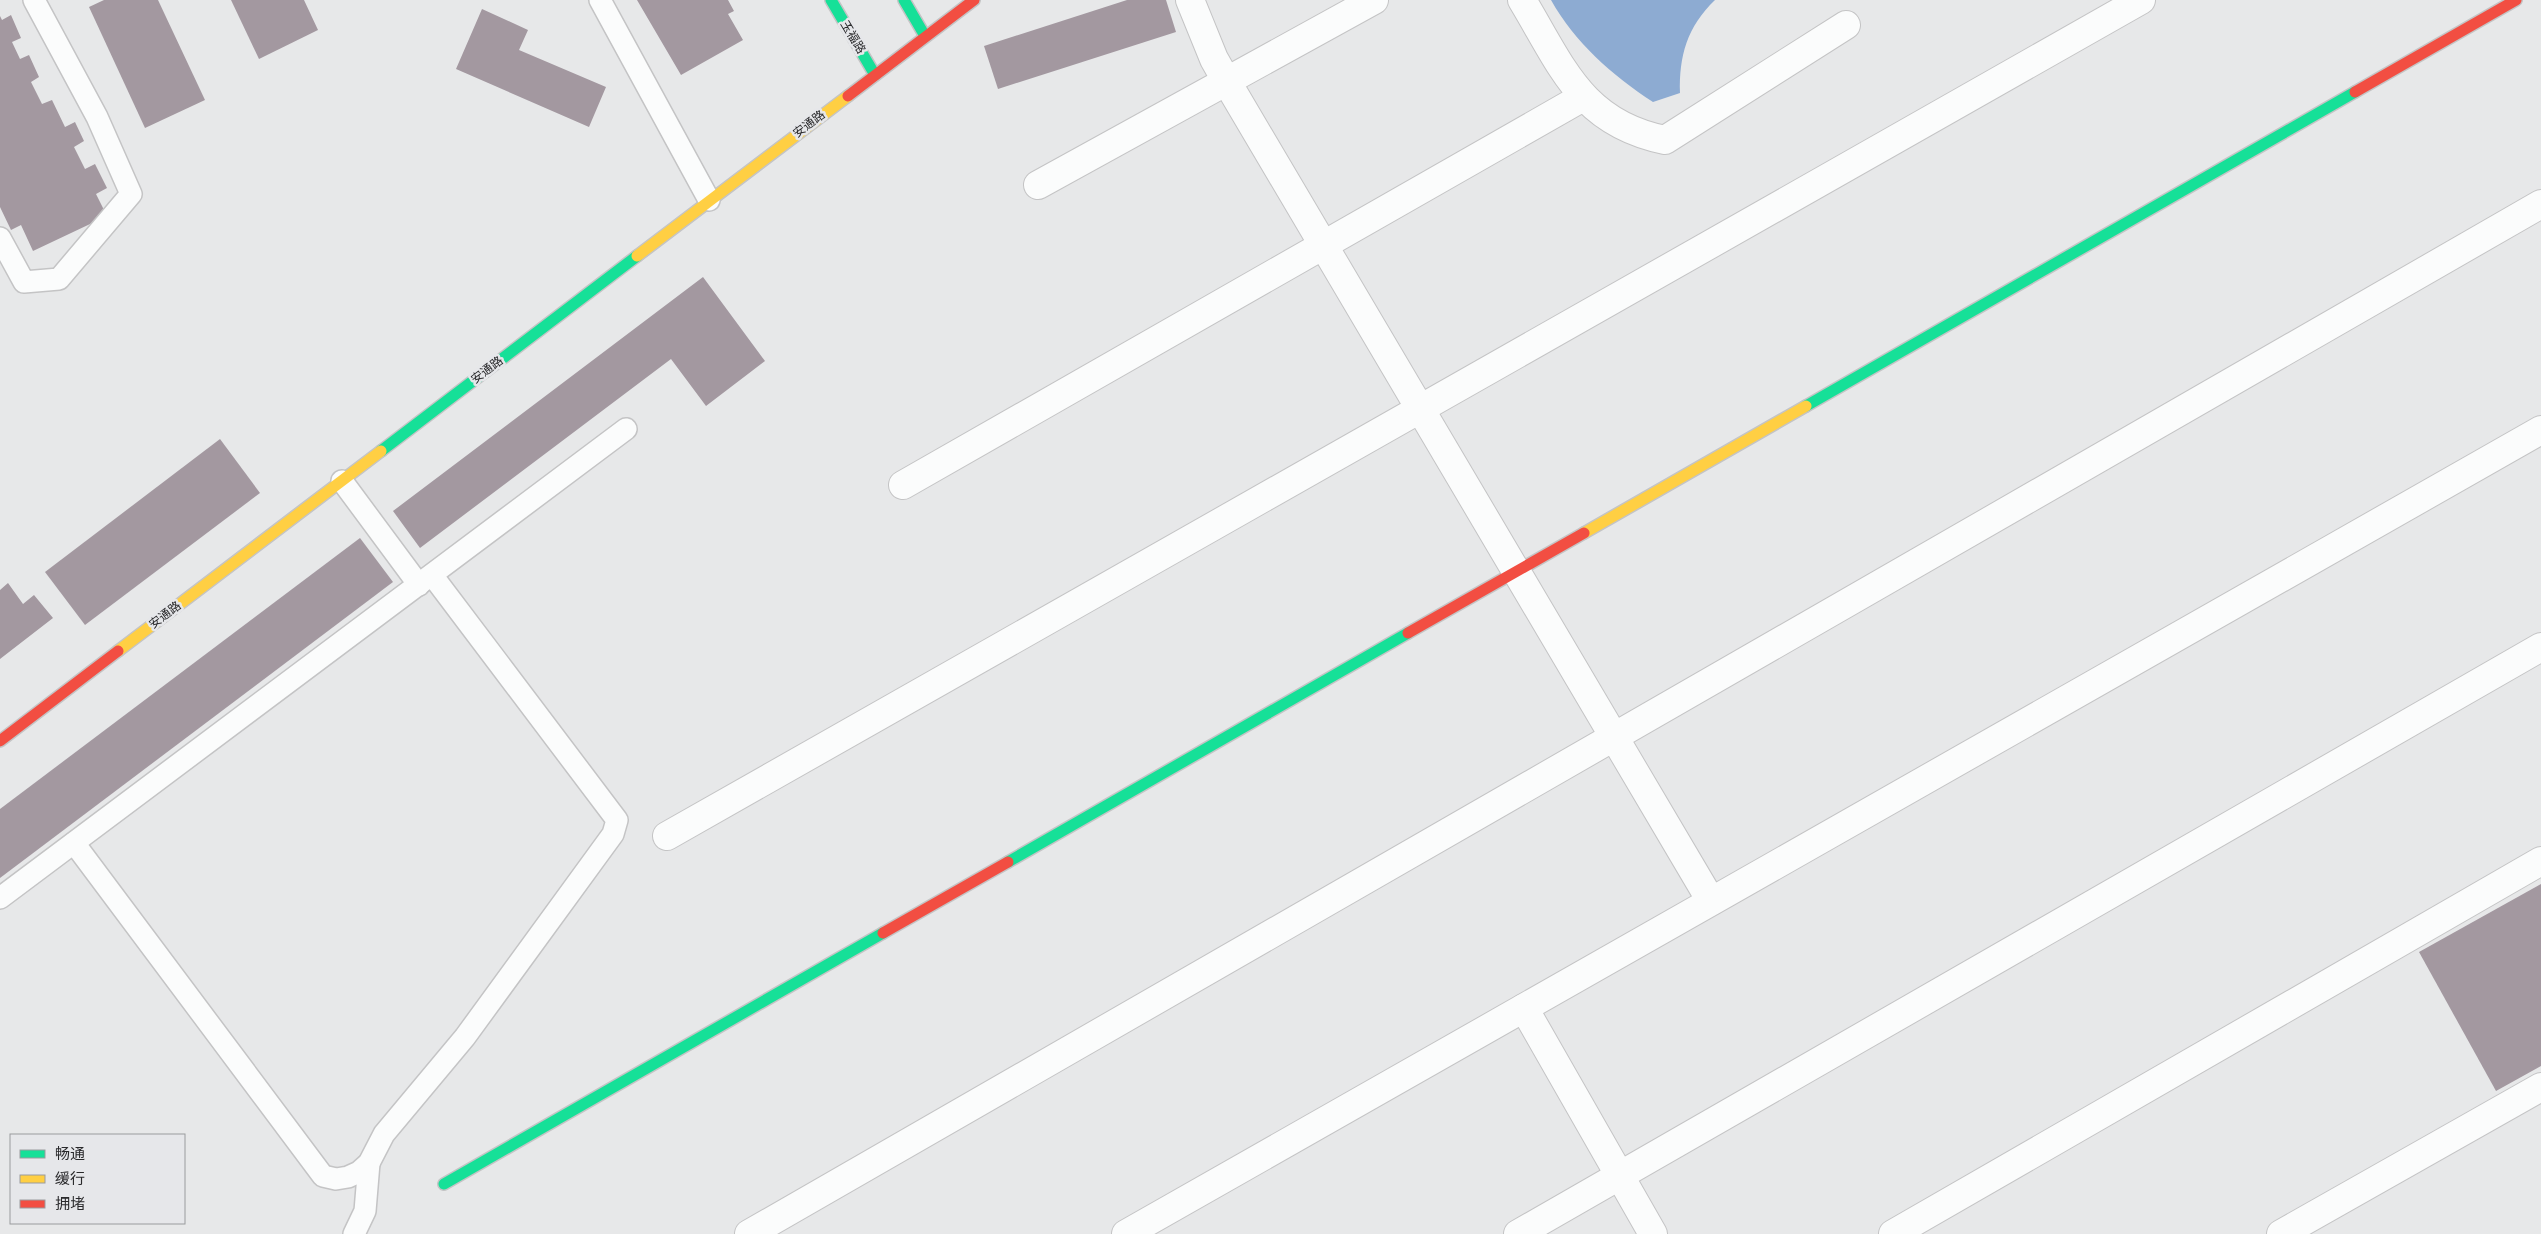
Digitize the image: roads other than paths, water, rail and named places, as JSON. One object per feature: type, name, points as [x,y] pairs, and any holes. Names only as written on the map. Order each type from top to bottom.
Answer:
[{"type":"street","name":"玉福路","points":[[830,0],[875,75]]},
{"type":"street","points":[[904,0],[925,36]]},
{"type":"street","name":"安通路","points":[[0,741],[974,0]]},
{"type":"street","points":[[1190,0],[1214,59],[1227,82],[1712,901]]},
{"type":"street","points":[[1038,185],[1374,0]]},
{"type":"street","points":[[1522,0],[1583,97],[1616,124],[1639,135],[1665,140],[1846,25]]},
{"type":"street","points":[[667,836],[2141,0]]},
{"type":"street","points":[[444,1184],[2516,0]]},
{"type":"street","points":[[904,485],[1583,97]]},
{"type":"street","points":[[749,1234],[2541,204]]},
{"type":"street","points":[[1126,1234],[2541,430]]},
{"type":"street","points":[[1518,1234],[2541,647]]},
{"type":"street","points":[[1893,1234],[2541,861]]},
{"type":"street","points":[[1524,1008],[1653,1234]]},
{"type":"street","points":[[2281,1234],[2541,1087]]},
{"type":"lane","points":[[0,238],[24,282],[59,278],[131,194],[97,118],[34,0]]},
{"type":"lane","points":[[600,0],[709,200]]},
{"type":"lane","points":[[0,898],[626,429]]},
{"type":"lane","points":[[74,843],[323,1176],[336,1179],[348,1177],[359,1172],[369,1163],[384,1134],[465,1037],[613,834],[617,820],[426,580],[342,481]]},
{"type":"lane","points":[[354,1234],[365,1210],[369,1163]]},
{"type":"water","points":[[1551,0],[1715,0],[1705,10],[1691,32],[1683,54],[1680,93],[1653,102],[1623,81],[1583,44]]}]
